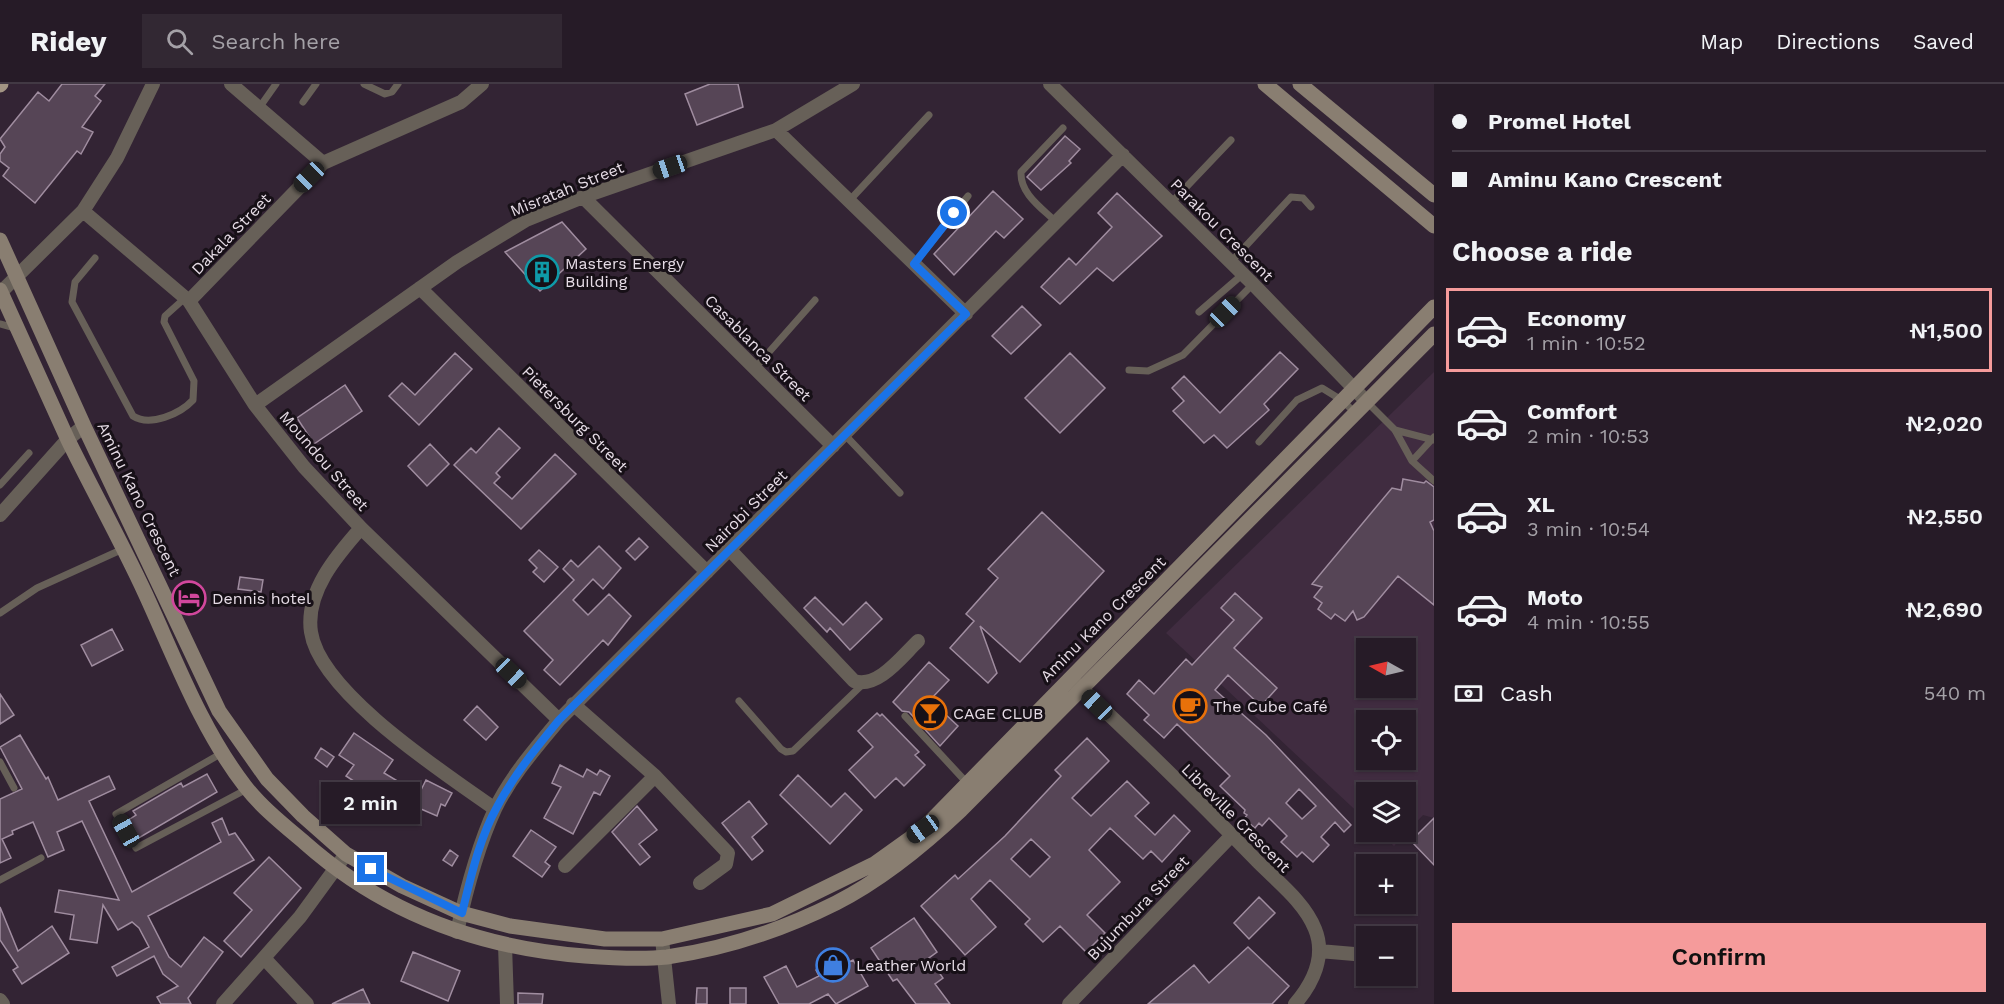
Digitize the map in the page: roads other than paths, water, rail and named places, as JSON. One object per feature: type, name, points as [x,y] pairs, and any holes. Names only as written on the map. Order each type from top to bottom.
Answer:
[{"type":"street","points":[[153,84],[117,158],[83,211],[18,278],[0,291],[68,439],[222,753],[247,789],[336,871],[402,909],[457,932],[505,945],[549,953],[606,958],[664,957],[718,946],[765,932],[835,904],[880,878],[922,846],[961,810],[1075,683],[1356,413],[1434,334]]},
{"type":"street","points":[[231,84],[323,163]]},
{"type":"street","name":"Dakala Street","points":[[187,299],[323,163],[460,102],[482,84]]},
{"type":"street","name":"Misratah Street","points":[[255,405],[420,288],[526,220],[583,197],[776,130],[853,84]]},
{"type":"street","name":"Parakou Crescent","points":[[1050,84],[1248,279],[1367,402]]},
{"type":"street","points":[[1265,84],[1434,226]]},
{"type":"street","points":[[1300,84],[1434,195]]},
{"type":"street","points":[[776,130],[966,314]]},
{"type":"street","name":"Nairobi Street","points":[[457,932],[478,855],[495,809],[519,769],[559,720],[1123,155]]},
{"type":"street","name":"Casablanca Street","points":[[583,197],[833,446]]},
{"type":"street","name":"Moundou Street","points":[[83,211],[187,299],[255,405],[304,467],[361,528],[559,720]]},
{"type":"street","name":"Aminu Kano Crescent","points":[[0,240],[84,426],[219,711],[232,733],[267,779],[303,816],[346,854],[402,886],[462,913],[552,934],[605,939],[662,939],[772,914],[874,864],[923,829],[1075,683],[1434,307]]},
{"type":"street","name":"Pietersburg Street","points":[[420,288],[707,572]]},
{"type":"street","points":[[0,515],[23,475],[84,426]]},
{"type":"street","points":[[361,528],[335,558],[311,613],[311,633],[319,653],[334,676],[385,729],[495,809]]},
{"type":"street","points":[[730,550],[854,681],[863,684],[873,681],[918,641]]},
{"type":"street","name":"Libreville Crescent","points":[[1075,683],[1232,835],[1302,907],[1315,929],[1319,951]]},
{"type":"street","points":[[573,704],[655,776],[728,853],[726,864],[700,883]]},
{"type":"street","points":[[565,866],[655,776]]},
{"type":"street","name":"Bujumbura Street","points":[[1069,1004],[1232,835]]},
{"type":"street","points":[[223,1004],[336,871],[346,854]]},
{"type":"street","points":[[662,939],[669,1004]]},
{"type":"street","points":[[505,945],[507,1004]]},
{"type":"street","points":[[1295,1004],[1316,972],[1319,951],[1356,954]]},
{"type":"street","points":[[264,958],[307,1004]]},
{"type":"street","points":[[0,1000],[3,1004]]},
{"type":"lane","points":[[259,108],[276,84]]},
{"type":"lane","points":[[303,102],[316,84]]},
{"type":"lane","points":[[364,84],[385,94],[392,92],[398,84]]},
{"type":"lane","points":[[849,201],[929,115]]},
{"type":"lane","points":[[1056,222],[1020,183],[1021,172],[1063,128]]},
{"type":"lane","points":[[1171,203],[1231,140]]},
{"type":"lane","points":[[914,264],[968,196]]},
{"type":"lane","points":[[1231,262],[1291,197],[1303,198],[1311,207]]},
{"type":"lane","points":[[95,258],[75,282],[72,302],[133,416],[139,420],[155,420],[193,400],[194,381],[164,322],[165,316],[187,299]]},
{"type":"lane","points":[[1199,312],[1248,279]]},
{"type":"lane","points":[[1129,370],[1148,371],[1184,355],[1248,279]]},
{"type":"lane","points":[[755,368],[815,300]]},
{"type":"lane","points":[[0,324],[18,328]]},
{"type":"lane","points":[[1259,442],[1297,399],[1322,388],[1343,401],[1356,413]]},
{"type":"lane","points":[[1367,402],[1395,430],[1412,461],[1434,481]]},
{"type":"lane","points":[[1395,430],[1433,439]]},
{"type":"lane","points":[[845,435],[900,493]]},
{"type":"lane","points":[[1412,461],[1433,439]]},
{"type":"lane","points":[[0,485],[23,475],[29,453]]},
{"type":"lane","points":[[0,613],[38,588],[123,549]]},
{"type":"lane","points":[[739,701],[781,748],[786,752],[794,751],[863,684]]},
{"type":"lane","points":[[904,716],[968,784]]},
{"type":"lane","points":[[222,753],[116,814],[136,848],[247,789]]},
{"type":"lane","points":[[0,762],[14,788]]},
{"type":"lane","points":[[0,880],[42,858]]},
{"type":"place","name":"Masters Energy Building","points":[[542,272]]},
{"type":"place","name":"Dennis hotel","points":[[189,598]]},
{"type":"place","name":"The Cube Café","points":[[1190,706]]},
{"type":"place","name":"CAGE CLUB","points":[[930,713]]},
{"type":"place","name":"Leather World","points":[[833,965]]}]
